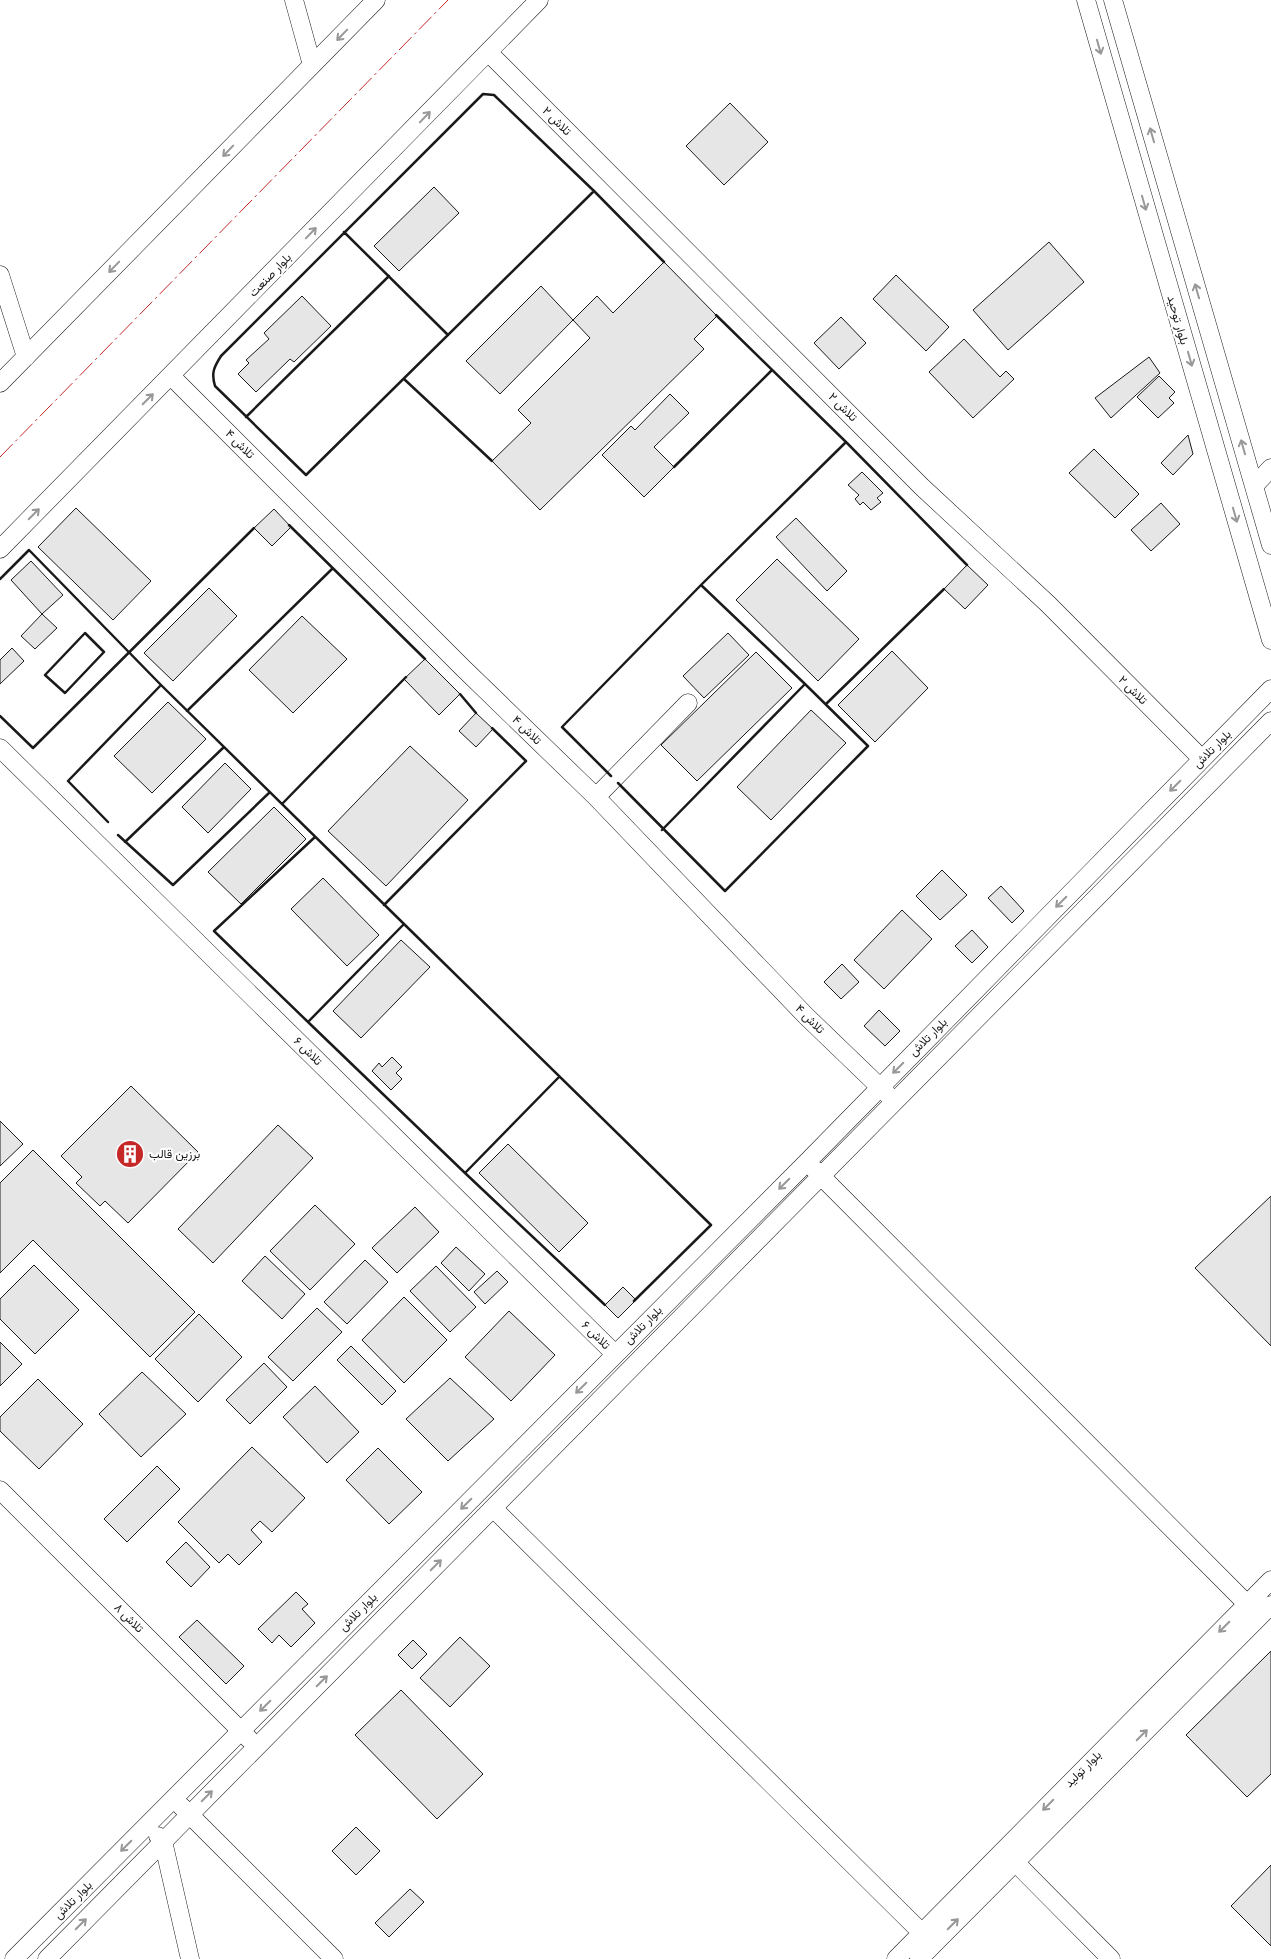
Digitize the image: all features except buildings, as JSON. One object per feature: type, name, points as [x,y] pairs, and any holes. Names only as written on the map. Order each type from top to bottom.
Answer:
[{"type":"street","points":[[294,0],[312,65]]},
{"type":"street","points":[[0,384],[376,0]]},
{"type":"street","name":"بلوار صنعت","points":[[0,549],[539,0]]},
{"type":"street","name":"بلوار توحید","points":[[1086,0],[1271,640]]},
{"type":"street","points":[[1113,0],[1254,486],[1265,500],[1271,544]]},
{"type":"street","name":"تلاش ۲","points":[[488,52],[915,480],[1048,604],[1202,759]]},
{"type":"street","points":[[0,275],[26,357]]},
{"type":"street","name":"تلاش ۴","points":[[171,376],[464,669],[596,797],[800,1010],[895,1102]]},
{"type":"street","points":[[1254,486],[1271,468]]},
{"type":"street","name":"بلوار تلاش","points":[[14,1959],[806,1162],[1271,689]]},
{"type":"street","points":[[596,797],[688,703]]},
{"type":"street","points":[[1248,713],[1267,725]]},
{"type":"street","name":"بلوار تلاش","points":[[47,1959],[1267,725]]},
{"type":"street","name":"تلاش ۶","points":[[0,748],[615,1354]]},
{"type":"street","points":[[806,1162],[1247,1604]]},
{"type":"street","name":"تلاش ۸","points":[[0,1490],[257,1746]]},
{"type":"street","points":[[493,1508],[922,1933]]},
{"type":"street","name":"بلوار تولید","points":[[919,1959],[1009,1856],[1113,1751],[1199,1652],[1271,1580]]},
{"type":"street","name":"بلوار تولید","points":[[1113,1751],[1212,1664],[1271,1605]]},
{"type":"street","points":[[1199,1652],[1212,1664]]},
{"type":"street","points":[[174,1798],[334,1959]]},
{"type":"street","points":[[147,1825],[163,1841],[190,1959]]},
{"type":"street","points":[[1009,1856],[1111,1959]]},
{"type":"street","name":"بلوار تولید","points":[[896,1959],[922,1933],[1009,1856]]},
{"type":"wall","points":[[594,191],[494,95],[483,94],[221,356],[214,370],[215,386],[306,475],[594,191],[664,262]]},
{"type":"wall","points":[[344,232],[448,335]]},
{"type":"wall","points":[[246,417],[389,276]]},
{"type":"wall","points":[[716,315],[846,442],[967,565]]},
{"type":"wall","points":[[674,467],[771,371]]},
{"type":"wall","points":[[404,379],[492,461]]},
{"type":"wall","points":[[611,776],[562,727],[701,585],[846,442]]},
{"type":"wall","points":[[289,525],[425,659]]},
{"type":"wall","points":[[0,716],[33,748],[254,528]]},
{"type":"wall","points":[[0,579],[29,550],[161,685],[404,924]]},
{"type":"wall","points":[[187,711],[333,568]]},
{"type":"wall","points":[[701,585],[805,684]]},
{"type":"wall","points":[[826,704],[944,589]]},
{"type":"wall","points":[[85,633],[104,652],[65,693],[45,675],[85,633]]},
{"type":"wall","points":[[282,804],[406,677]]},
{"type":"wall","points":[[618,783],[725,891],[868,746],[805,684],[662,830]]},
{"type":"wall","points":[[108,822],[68,781],[161,685]]},
{"type":"wall","points":[[460,694],[476,713]]},
{"type":"wall","points":[[384,905],[526,761],[492,728]]},
{"type":"wall","points":[[125,842],[224,747]]},
{"type":"wall","points":[[118,835],[173,885],[270,792]]},
{"type":"wall","points":[[308,1022],[214,931],[315,837]]},
{"type":"wall","points":[[558,1078],[465,1173],[308,1022],[404,924],[711,1225],[634,1301]]},
{"type":"wall","points":[[465,1173],[605,1305]]},
{"type":"power","points":[[0,457],[448,0]]},
{"type":"place","name":"برزین قالب","points":[[130,1154]]}]
